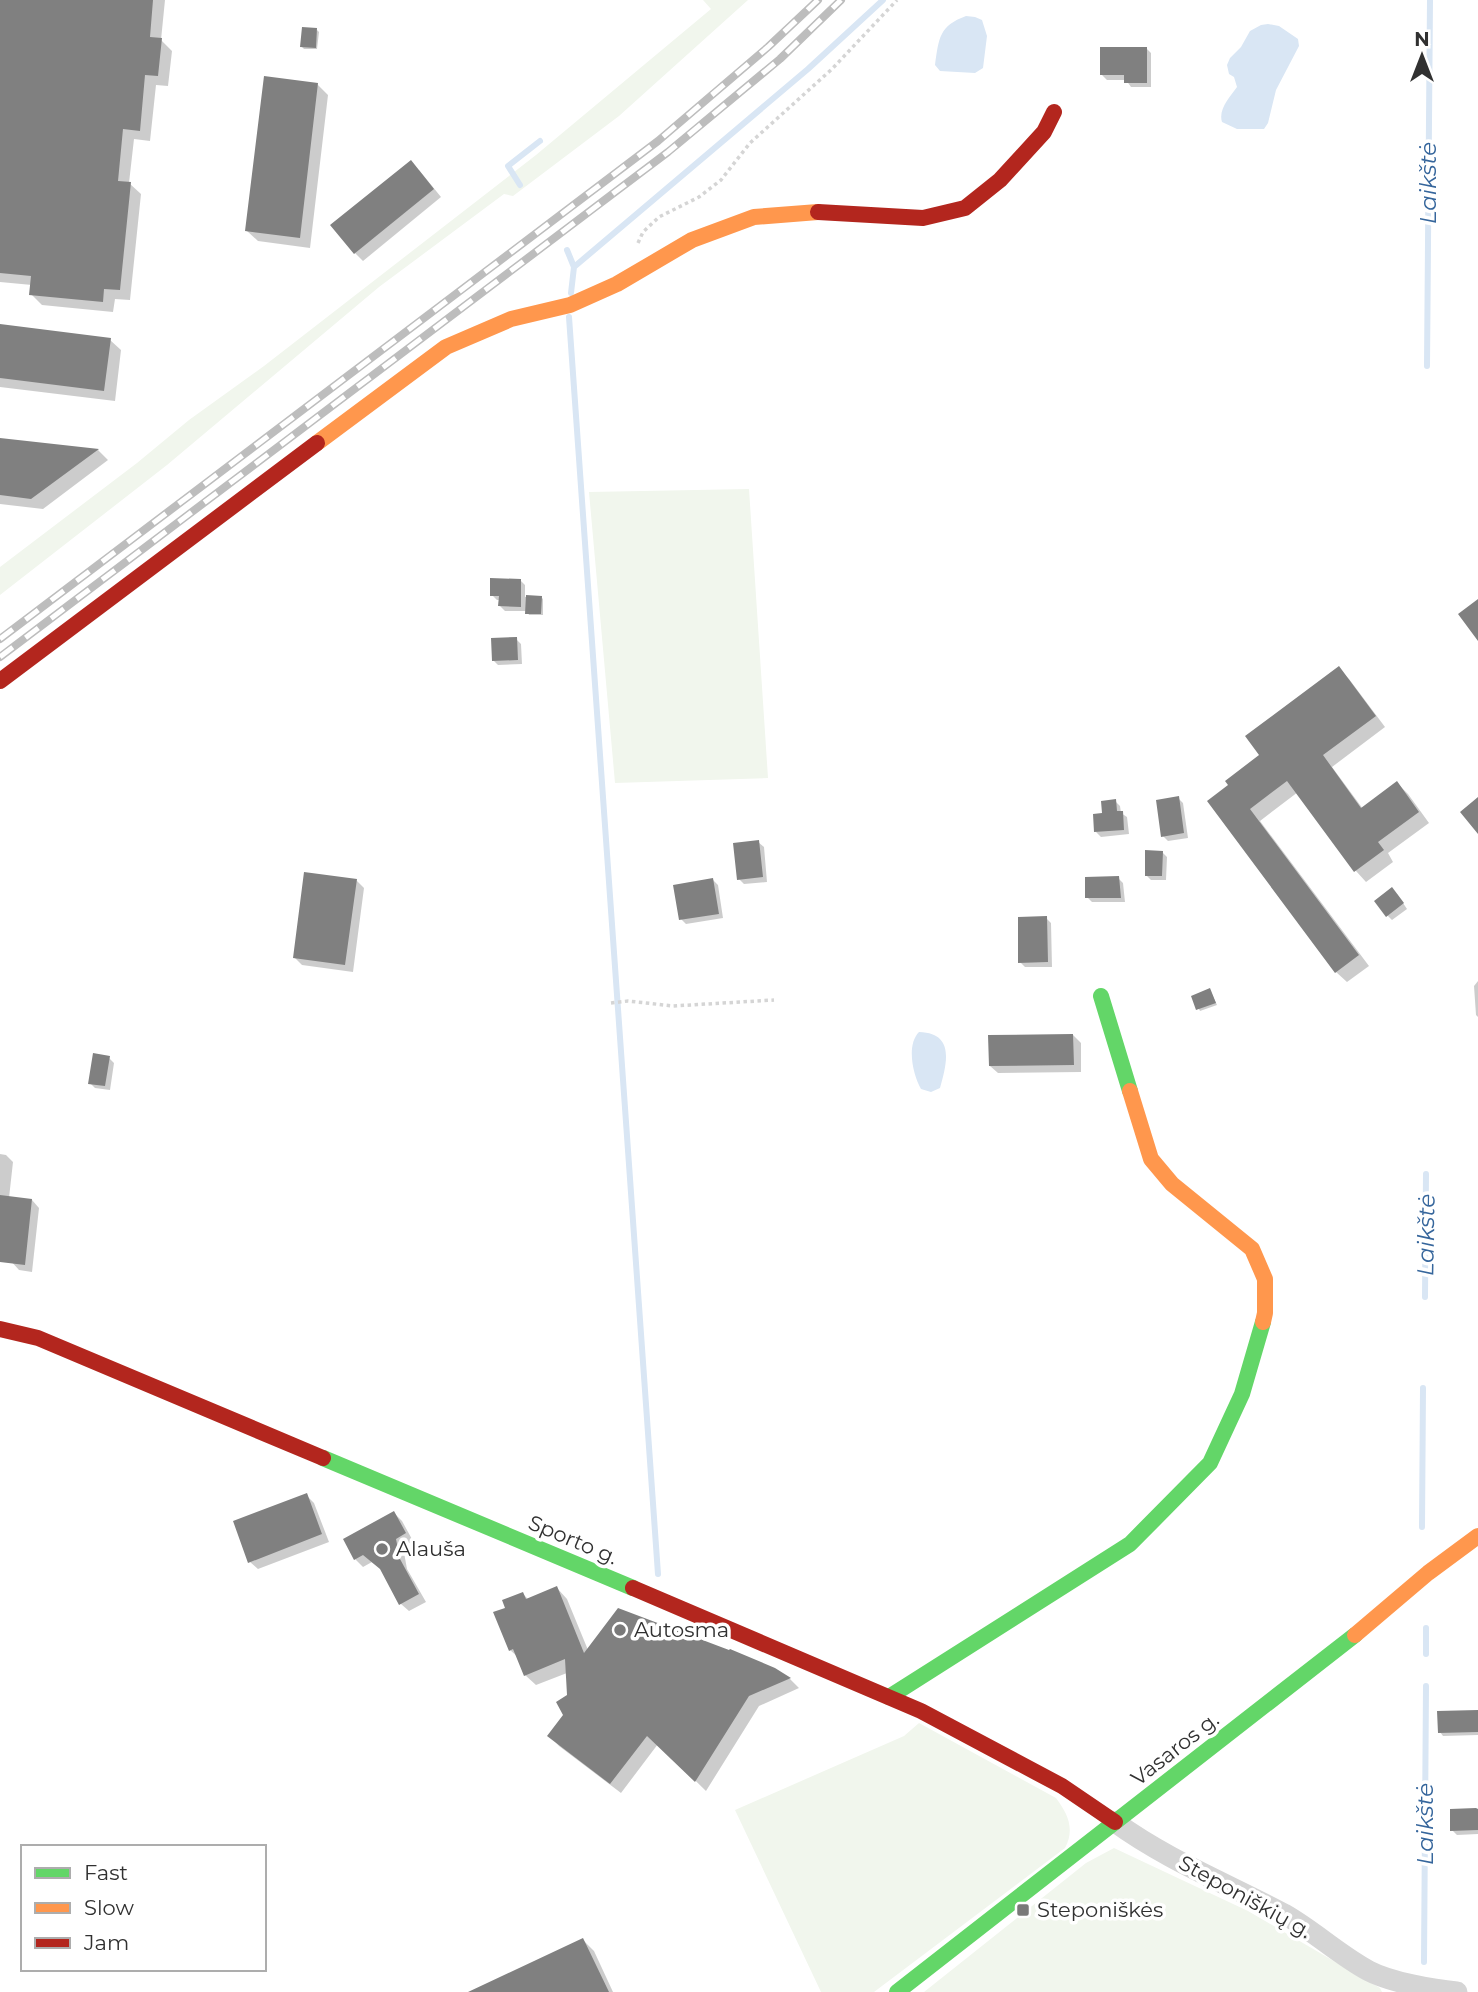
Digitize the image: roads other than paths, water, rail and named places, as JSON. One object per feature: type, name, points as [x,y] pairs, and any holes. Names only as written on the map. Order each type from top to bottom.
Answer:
[{"type":"street","points":[[0,681],[446,347],[511,319],[570,305],[617,284],[692,240],[754,217],[826,211],[923,218],[965,208],[999,180],[1044,132],[1054,112]]},
{"type":"street","points":[[889,1697],[1130,1544],[1210,1463],[1242,1394],[1265,1313],[1265,1279],[1252,1249],[1172,1184],[1151,1159],[1101,996]]},
{"type":"street","name":"Sporto g.","points":[[0,1329],[38,1338],[921,1711],[1062,1786],[1115,1822]]},
{"type":"street","name":"Vasaros g.","points":[[897,1992],[1478,1536]]},
{"type":"street","name":"Steponiškių g.","points":[[1115,1822],[1164,1853],[1286,1915],[1369,1971],[1390,1979],[1457,1992]]},
{"type":"water","points":[[966,16],[982,20],[987,36],[983,68],[975,73],[940,71],[935,65],[942,34],[950,24]]},
{"type":"water","points":[[1268,24],[1279,26],[1298,39],[1299,46],[1276,90],[1264,129],[1237,129],[1222,122],[1221,117],[1225,103],[1237,87],[1227,65],[1250,31]]},
{"type":"water","points":[[919,1032],[938,1038],[946,1051],[940,1088],[931,1092],[921,1089],[913,1068],[913,1044]]},
{"type":"waterway","points":[[574,267],[808,69],[883,0]]},
{"type":"waterway","name":"Laikštė","points":[[1427,366],[1430,0]]},
{"type":"waterway","points":[[520,185],[508,166],[540,141]]},
{"type":"waterway","points":[[567,250],[574,267],[571,293]]},
{"type":"waterway","points":[[569,317],[658,1574]]},
{"type":"waterway","name":"Laikštė","points":[[1425,1297],[1426,1174]]},
{"type":"waterway","name":"Laikštė","points":[[1422,1527],[1423,1388]]},
{"type":"waterway","name":"Laikštė","points":[[1426,1628],[1426,1654]]},
{"type":"waterway","name":"Laikštė","points":[[1424,1962],[1426,1686]]},
{"type":"railway","points":[[0,639],[658,141],[768,47],[818,0]]},
{"type":"railway","points":[[0,657],[668,152],[780,59],[841,0]]},
{"type":"place","name":"Alauša","points":[[382,1549]]},
{"type":"place","name":"Autosma","points":[[620,1630]]},
{"type":"place","name":"Steponiškės","points":[[1023,1910]]}]
